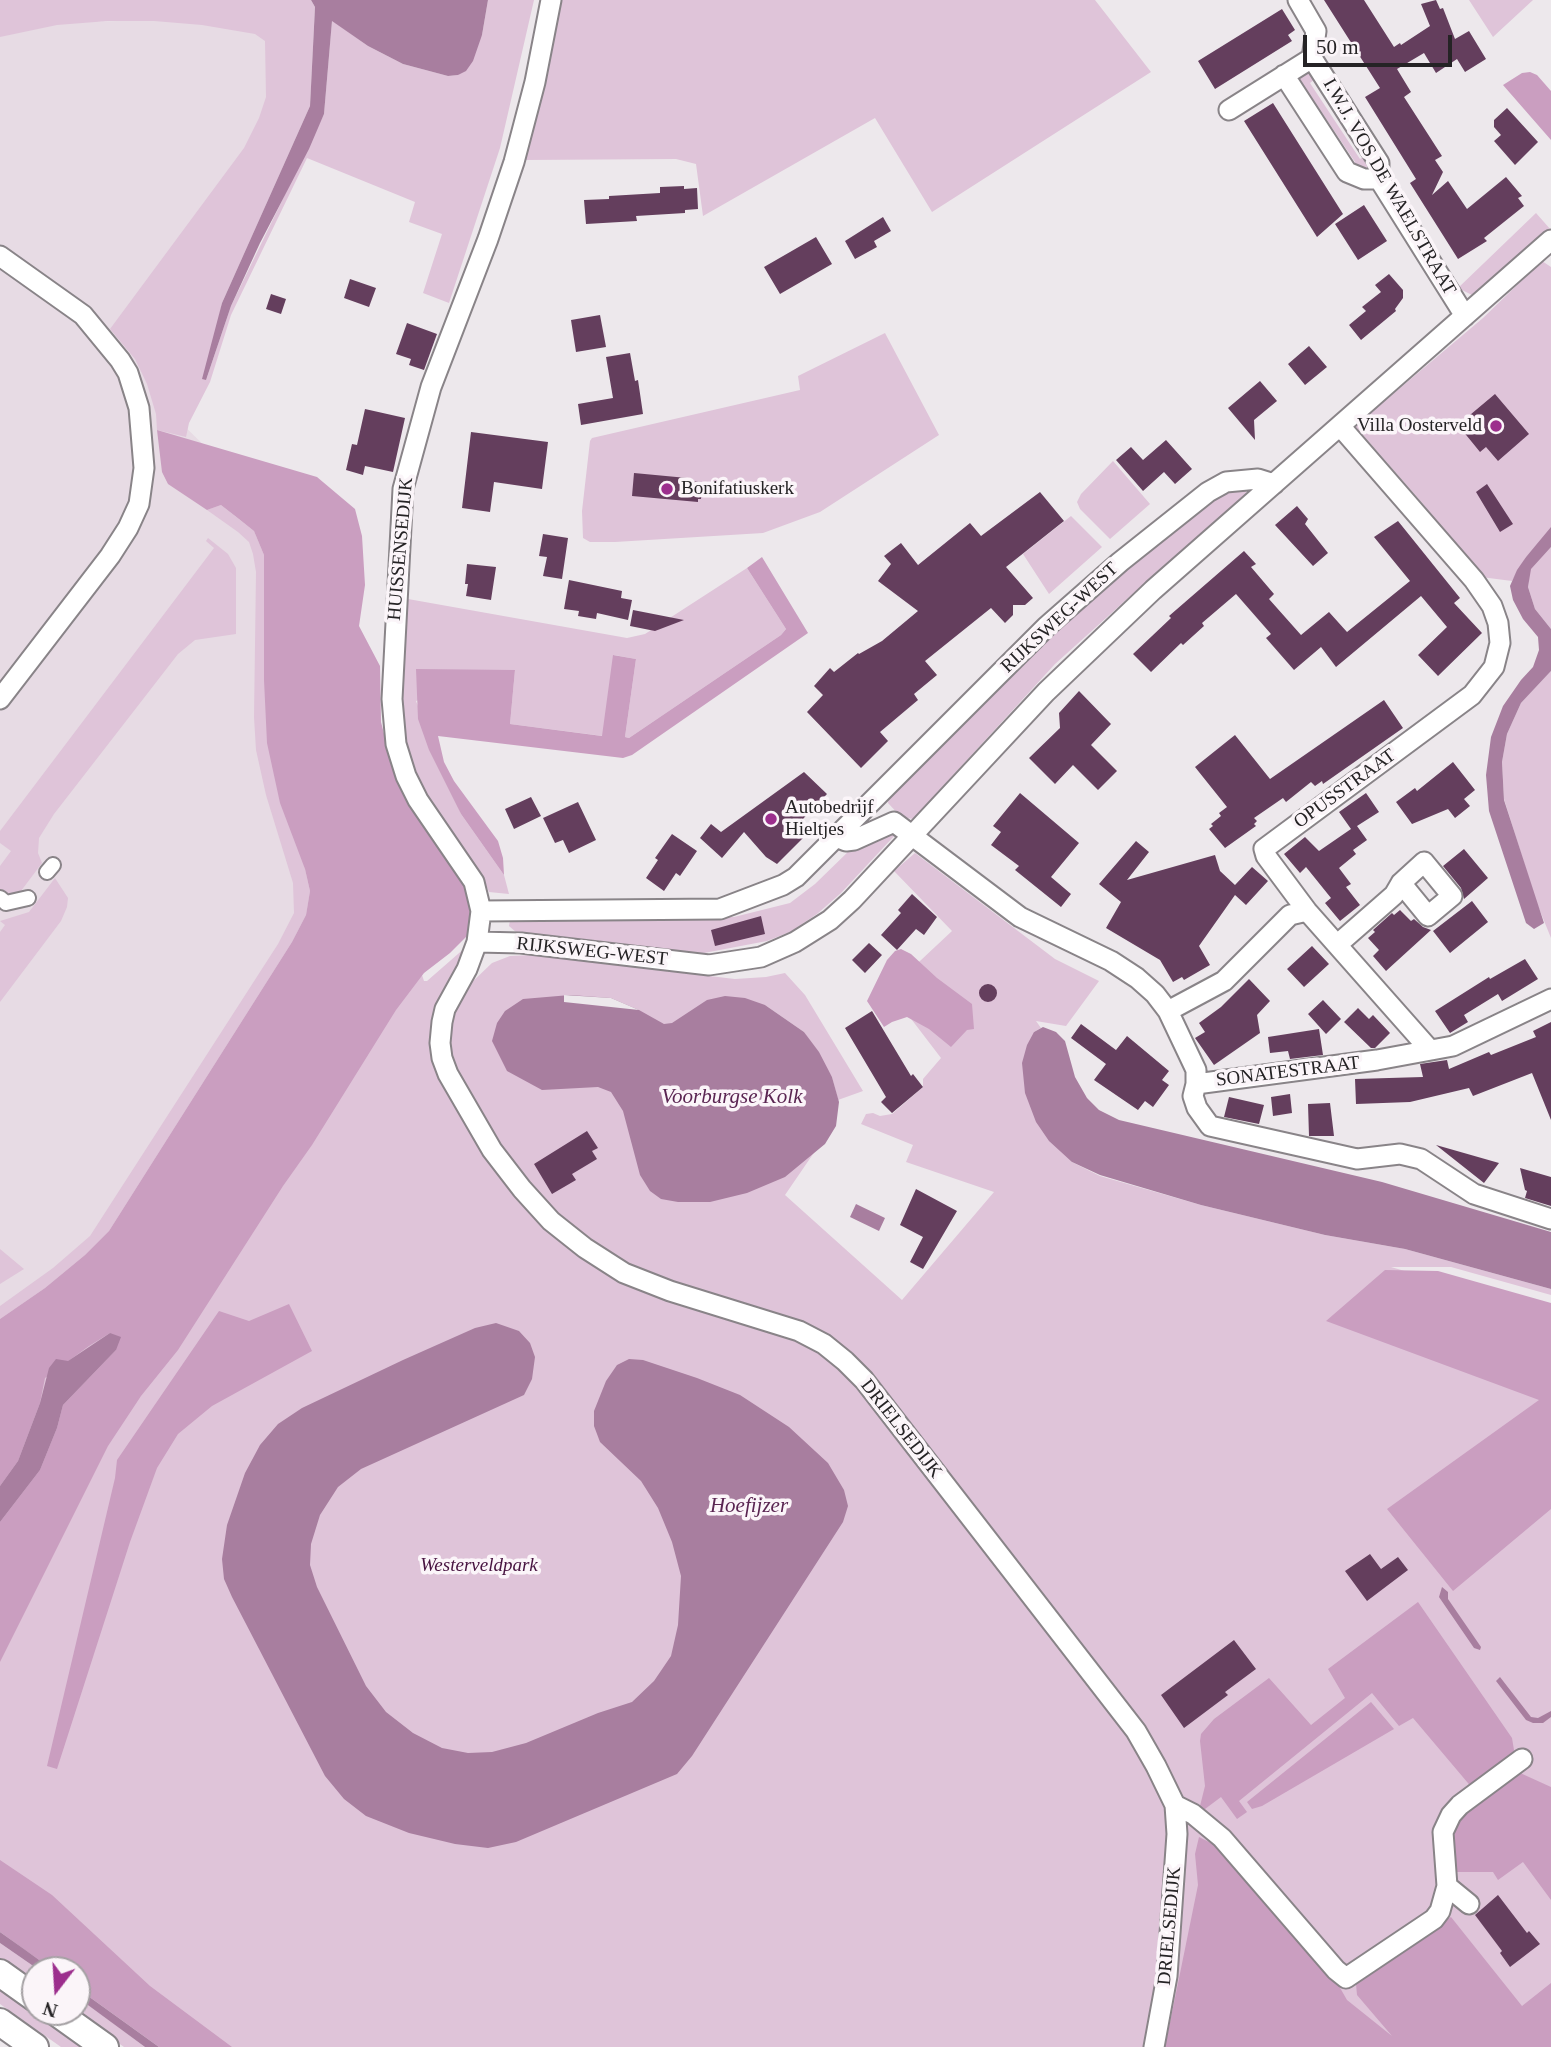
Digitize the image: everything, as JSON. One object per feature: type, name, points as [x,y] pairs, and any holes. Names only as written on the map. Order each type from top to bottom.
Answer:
[{"type":"main road","points":[[0,1973],[21,1987]]},
{"type":"main road","points":[[0,2022],[35,2047]]},
{"type":"main road","points":[[75,2026],[105,2047]]},
{"type":"street","name":"HUISSENSEDIJK","points":[[467,969],[477,942],[481,911],[474,882],[418,800],[406,776],[396,744],[392,699],[403,489],[419,426],[445,347],[488,239],[514,162],[535,82],[551,0]]},
{"type":"street","name":"I.W.J. VOS DE WAELSTRAAT","points":[[1298,0],[1316,31],[1312,58],[1379,163],[1379,179],[1465,316]]},
{"type":"street","name":"I.W.J. VOS DE WAELSTRAAT","points":[[1228,110],[1312,58]]},
{"type":"street","points":[[1284,75],[1347,173],[1364,180],[1379,179]]},
{"type":"street","name":"RIJKSWEG-WEST","points":[[477,942],[521,943],[709,965],[761,957],[795,942],[830,920],[852,900],[1046,692],[1153,590],[1551,240]]},
{"type":"street","points":[[0,256],[83,316],[120,360],[128,373],[139,408],[144,468],[139,505],[128,528],[110,556],[0,699]]},
{"type":"street","name":"OPUSSTRAAT","points":[[1307,911],[1266,856],[1264,849],[1472,695],[1494,667],[1500,643],[1498,623],[1492,606],[1474,580],[1340,426]]},
{"type":"street","name":"RIJKSWEG-WEST","points":[[481,911],[719,909],[783,886],[796,877],[872,802],[902,768],[1046,627],[1120,562],[1208,492],[1226,482],[1258,479],[1274,484]]},
{"type":"street","points":[[872,802],[911,835]]},
{"type":"street","points":[[836,837],[846,841],[854,840],[894,822]]},
{"type":"street","name":"SONATESTRAAT","points":[[911,835],[1020,916],[1111,961],[1138,978],[1168,1011],[1196,1070],[1196,1084],[1377,1060],[1453,1046],[1551,999]]},
{"type":"street","points":[[1338,944],[1394,895],[1401,883]]},
{"type":"street","points":[[2,904],[28,898]]},
{"type":"street","points":[[1168,1011],[1224,981],[1290,915],[1307,911],[1430,1050]]},
{"type":"street","name":"DRIELSEDIJK","points":[[467,969],[445,1009],[440,1035],[442,1058],[472,1118],[522,1189],[551,1221],[585,1248],[624,1273],[670,1292],[799,1331],[824,1345],[845,1362],[864,1380],[1136,1731],[1175,1805],[1176,1864],[1167,1976],[1154,2047]]},
{"type":"street","points":[[1196,1084],[1193,1096],[1197,1108],[1210,1126],[1357,1159],[1400,1154],[1421,1159],[1474,1194],[1551,1219]]},
{"type":"street","points":[[1175,1805],[1193,1814],[1222,1838],[1336,1970],[1346,1978],[1434,1919],[1440,1911],[1447,1886],[1443,1832],[1451,1815],[1460,1805],[1522,1759]]},
{"type":"street","points":[[1447,1886],[1469,1904]]},
{"type":"shaded area","points":[[273,17],[274,111],[168,410],[274,514],[375,931],[0,1495],[0,24]]},
{"type":"shaded area","points":[[1522,73],[1537,75],[1551,91],[1551,140],[1503,85]]},
{"type":"shaded area","points":[[157,430],[317,477],[355,509],[362,536],[365,585],[359,626],[380,666],[381,722],[394,773],[429,834],[456,869],[470,898],[473,911],[472,931],[424,973],[396,1010],[312,1145],[178,1350],[141,1396],[108,1446],[0,1662],[0,1522],[40,1470],[63,1405],[116,1350],[110,1333],[45,1378],[40,1403],[18,1461],[0,1486],[0,1319],[45,1288],[109,1231],[292,942],[306,915],[310,891],[305,869],[280,803],[267,743],[264,555],[254,531],[221,505],[207,510],[168,484],[162,472]]},
{"type":"shaded area","points":[[762,557],[808,633],[632,755],[623,758],[438,736],[444,762],[454,781],[498,841],[504,875],[461,814],[429,750],[418,719],[416,669],[515,670],[510,724],[602,736],[613,655],[636,659],[625,737],[629,738],[786,629],[747,568]]},
{"type":"shaded area","points":[[901,949],[911,954],[972,1004],[974,1029],[967,1030],[951,1047],[929,1029],[907,1017],[884,1027],[867,1001],[887,960],[895,951]]},
{"type":"shaded area","points":[[1385,1270],[1438,1271],[1551,1303],[1551,1509],[1453,1591],[1387,1509],[1539,1400],[1326,1321]]},
{"type":"shaded area","points":[[289,1304],[312,1351],[212,1406],[178,1434],[157,1468],[130,1542],[57,1769],[47,1766],[117,1460],[219,1311],[249,1321]]},
{"type":"shaded area","points":[[1418,1602],[1512,1738],[1512,1761],[1473,1789],[1413,1718],[1399,1726],[1372,1693],[1239,1801],[1247,1812],[1237,1819],[1221,1797],[1201,1812],[1199,1810],[1205,1786],[1201,1734],[1214,1719],[1269,1678],[1311,1725],[1345,1698],[1328,1669]]},
{"type":"shaded area","points":[[1371,1702],[1394,1729],[1262,1806],[1252,1809],[1247,1802]]},
{"type":"shaded area","points":[[1518,1772],[1551,1787],[1551,1900],[1523,1862],[1498,1880],[1493,1872],[1452,1872],[1448,1857],[1456,1816]]},
{"type":"shaded area","points":[[1199,1837],[1231,1853],[1339,1986],[1347,2000],[1392,2036],[1357,1995],[1356,1984],[1360,1978],[1451,1917],[1522,2006],[1551,1983],[1551,2047],[1165,2047],[1198,1885],[1195,1854]]},
{"type":"shaded area","points":[[0,1860],[52,1895],[150,1986],[232,2047],[159,2047],[91,1998],[91,1956],[33,1956],[0,1932]]},
{"type":"green space","points":[[0,0],[311,0],[315,7],[310,106],[222,303],[206,380],[231,306],[324,114],[332,20],[368,46],[403,64],[448,76],[458,75],[482,35],[488,0],[534,0],[500,148],[449,303],[423,293],[442,234],[409,222],[415,202],[307,158],[231,315],[210,382],[189,423],[186,437],[157,430],[156,414],[147,384],[135,359],[110,329],[244,148],[266,97],[265,41],[255,34],[202,25],[154,21],[57,25],[0,37]]},
{"type":"green space","points":[[560,0],[1095,0],[1151,72],[932,212],[875,118],[703,216],[696,164],[676,159],[523,160],[548,74]]},
{"type":"green space","points":[[1469,0],[1533,0],[1493,37]]},
{"type":"green space","points":[[1309,70],[1315,79],[1310,83],[1360,159],[1365,156],[1368,160],[1365,170],[1350,166],[1355,162],[1304,86],[1299,88],[1295,73]]},
{"type":"green space","points":[[1536,213],[1551,230],[1472,295],[1458,288]]},
{"type":"green space","points":[[1542,261],[1551,267],[1551,530],[1526,557],[1512,581],[1481,577],[1423,504],[1355,426],[1483,318]]},
{"type":"green space","points":[[885,333],[939,435],[820,512],[763,533],[615,542],[590,542],[583,538],[582,511],[592,438],[800,390],[798,376]]},
{"type":"green space","points":[[1113,461],[1150,504],[1110,539],[1080,509],[1077,502],[1081,494]]},
{"type":"green space","points":[[1246,489],[1247,496],[1167,563],[1055,664],[913,819],[901,817],[888,803],[889,796],[1043,642],[1124,568],[1213,499],[1230,490]]},
{"type":"green space","points":[[221,505],[254,531],[264,555],[266,607],[310,891],[306,915],[292,942],[109,1231],[45,1288],[0,1319],[0,1306],[53,1268],[90,1236],[278,944],[294,913],[293,883],[266,795],[256,750],[256,572],[253,554],[249,542],[207,510]]},
{"type":"green space","points":[[1071,516],[1102,547],[1049,594],[1023,554]]},
{"type":"green space","points":[[208,538],[228,554],[236,568],[236,634],[195,640],[178,654],[54,814],[39,838],[38,853],[42,863],[21,891],[9,895],[0,889],[0,866],[11,851],[0,843],[0,831],[214,548],[206,541]]},
{"type":"green space","points":[[1551,547],[1551,629],[1535,609],[1528,587],[1530,569]]},
{"type":"green space","points":[[747,568],[786,629],[629,738],[625,737],[636,659],[614,655],[603,736],[510,724],[515,670],[416,701],[461,814],[504,875],[509,894],[489,892],[438,819],[416,777],[405,745],[401,711],[408,599],[627,638],[645,634]]},
{"type":"green space","points":[[1551,671],[1551,938],[1536,901],[1504,799],[1502,762],[1507,734],[1521,703]]},
{"type":"green space","name":"Westerveldpark","points":[[335,713],[424,981],[466,947],[469,985],[492,963],[510,956],[530,955],[735,979],[785,973],[805,995],[863,1091],[838,1100],[832,1077],[804,1032],[765,1005],[824,1138],[785,1195],[902,1300],[994,1192],[906,1162],[913,1145],[861,1124],[866,1114],[892,1114],[923,1087],[923,1079],[941,1058],[889,990],[952,931],[894,871],[915,853],[1055,959],[1099,981],[1066,1026],[1036,1021],[1041,1028],[1034,1032],[1072,1162],[1100,1176],[1201,1205],[1325,1235],[1405,1249],[1551,1289],[1551,1295],[1451,1267],[1391,1267],[1551,1314],[1551,2047],[207,2047],[91,1966],[91,1956],[76,1956],[0,1903],[0,1384],[326,951]]},
{"type":"green space","points":[[880,832],[896,834],[841,893],[817,914],[790,932],[767,941],[686,954],[517,933],[509,926],[510,920],[584,915],[734,917],[790,903],[815,884],[853,847]]},
{"type":"green space","points":[[55,878],[68,898],[61,921],[0,1002],[0,932],[5,925],[0,921],[29,912]]},
{"type":"green space","points":[[0,1249],[24,1269],[0,1284]]},
{"type":"green space","points":[[0,1943],[21,1958],[21,1975],[0,1960]]},
{"type":"green space","points":[[0,1985],[21,2000],[21,2019],[0,2004]]},
{"type":"green space","points":[[91,2007],[145,2047],[124,2047],[91,2024]]},
{"type":"green space","points":[[31,2026],[58,2026],[88,2047],[61,2047]]},
{"type":"water","points":[[311,0],[488,0],[482,35],[473,61],[466,71],[458,75],[448,76],[403,64],[368,46],[332,21],[324,114],[309,149],[260,243],[231,306],[206,380],[202,379],[222,303],[310,106],[315,7]]},
{"type":"water","points":[[1551,527],[1551,547],[1531,569],[1528,587],[1535,609],[1551,629],[1551,671],[1521,703],[1507,734],[1502,762],[1504,800],[1544,923],[1534,929],[1526,923],[1489,811],[1486,775],[1491,737],[1503,706],[1533,667],[1539,650],[1538,637],[1523,619],[1513,600],[1510,586],[1526,557]]},
{"type":"water","name":"Voorburgse Kolk","points":[[570,995],[611,998],[664,1024],[672,1023],[707,1000],[725,996],[745,998],[765,1005],[804,1032],[819,1052],[832,1077],[839,1102],[836,1126],[825,1144],[785,1177],[747,1193],[710,1202],[661,1199],[650,1191],[640,1175],[623,1111],[611,1092],[598,1087],[542,1090],[507,1071],[492,1041],[497,1023],[505,1011],[523,999]]},
{"type":"water","points":[[1043,1027],[1056,1032],[1065,1041],[1075,1077],[1087,1098],[1099,1110],[1119,1120],[1382,1182],[1551,1232],[1551,1289],[1405,1249],[1325,1235],[1201,1205],[1100,1175],[1072,1162],[1049,1141],[1036,1122],[1025,1093],[1022,1063],[1034,1032]]},
{"type":"water","points":[[856,1204],[885,1218],[879,1231],[850,1217]]},
{"type":"water","name":"Hoefijzer","points":[[496,1323],[519,1331],[530,1343],[535,1357],[532,1379],[524,1395],[361,1469],[338,1487],[320,1515],[311,1544],[310,1565],[317,1587],[366,1686],[386,1712],[413,1733],[442,1748],[468,1753],[492,1752],[526,1743],[632,1702],[654,1681],[671,1656],[678,1625],[681,1576],[672,1542],[658,1508],[641,1481],[600,1442],[594,1426],[594,1411],[606,1381],[617,1365],[629,1359],[643,1360],[740,1395],[789,1427],[828,1463],[844,1490],[848,1506],[843,1522],[692,1756],[677,1774],[516,1842],[488,1848],[455,1844],[409,1833],[366,1816],[344,1799],[325,1776],[232,1597],[224,1579],[222,1559],[227,1525],[245,1473],[260,1445],[278,1424],[302,1408],[403,1360],[475,1328]]},
{"type":"water","points":[[110,1333],[121,1337],[116,1350],[63,1405],[40,1470],[0,1522],[0,1486],[18,1461],[40,1403],[49,1368],[56,1359],[68,1361]]},
{"type":"water","points":[[1442,1587],[1448,1592],[1448,1599],[1481,1647],[1480,1650],[1474,1648],[1439,1597]]},
{"type":"water","points":[[1500,1677],[1531,1717],[1538,1718],[1551,1711],[1551,1717],[1543,1723],[1526,1720],[1496,1681]]},
{"type":"water","points":[[0,1932],[33,1956],[21,1958],[0,1943]]},
{"type":"water","points":[[91,1998],[159,2047],[145,2047],[91,2007]]},
{"type":"pier","points":[[564,995],[611,998],[639,1010],[564,1002]]},
{"type":"building","points":[[1324,0],[1364,0],[1394,47],[1430,26],[1421,4],[1436,0],[1440,9],[1443,8],[1455,39],[1469,31],[1486,59],[1465,72],[1457,59],[1436,73],[1424,53],[1397,69],[1411,92],[1404,97],[1442,156],[1435,160],[1443,172],[1432,195],[1448,181],[1467,209],[1506,177],[1522,196],[1518,198],[1524,206],[1484,238],[1487,241],[1458,259],[1410,183],[1416,179],[1365,97],[1380,88]]},
{"type":"building","points":[[1282,9],[1295,30],[1288,35],[1292,41],[1215,89],[1198,61]]},
{"type":"building","points":[[1273,103],[1343,214],[1317,237],[1244,121]]},
{"type":"building","points":[[1507,108],[1538,142],[1515,165],[1494,141],[1501,135],[1494,127],[1494,120]]},
{"type":"building","points":[[684,186],[684,189],[697,188],[698,209],[685,210],[685,213],[636,216],[637,221],[586,224],[584,200],[660,193],[660,187]]},
{"type":"building","points":[[1364,205],[1387,241],[1358,260],[1335,224]]},
{"type":"building","points":[[883,217],[891,231],[874,241],[877,247],[855,259],[845,241]]},
{"type":"building","points":[[816,237],[832,264],[780,294],[764,267]]},
{"type":"building","points":[[1389,274],[1403,290],[1403,298],[1396,311],[1361,340],[1349,325],[1366,311],[1362,307],[1381,292],[1375,285]]},
{"type":"building","points":[[350,279],[376,288],[369,307],[344,298]]},
{"type":"building","points":[[271,294],[286,299],[281,314],[266,309]]},
{"type":"building","points":[[600,315],[606,347],[576,352],[571,320]]},
{"type":"building","points":[[407,323],[437,334],[424,370],[409,365],[411,359],[396,354]]},
{"type":"building","points":[[1309,346],[1327,367],[1305,385],[1288,364]]},
{"type":"building","points":[[630,353],[635,381],[638,380],[643,414],[581,425],[578,404],[613,398],[606,357]]},
{"type":"building","points":[[1260,381],[1277,401],[1254,420],[1255,440],[1228,408]]},
{"type":"building","name":"Villa Oosterveld","points":[[1495,394],[1529,434],[1498,461],[1486,447],[1480,452],[1458,425]]},
{"type":"building","points":[[365,409],[405,418],[393,472],[365,466],[363,475],[346,470],[352,444],[357,445]]},
{"type":"building","points":[[471,432],[548,442],[542,489],[494,482],[490,512],[462,508]]},
{"type":"building","points":[[1166,440],[1192,469],[1175,484],[1164,472],[1143,491],[1116,460],[1131,447],[1143,460]]},
{"type":"building","name":"Bonifatiuskerk","points":[[634,473],[702,482],[701,499],[698,499],[698,502],[632,496]]},
{"type":"building","points":[[1487,484],[1513,524],[1500,532],[1476,492]]},
{"type":"building","points":[[1040,492],[1064,521],[1006,567],[1033,598],[1025,605],[1013,605],[1013,615],[1005,623],[991,608],[925,661],[937,675],[914,694],[918,700],[880,732],[888,741],[861,768],[807,712],[823,695],[814,686],[830,668],[834,672],[858,653],[882,641],[918,611],[878,581],[891,564],[884,556],[901,543],[918,565],[970,523],[981,536]]},
{"type":"building","points":[[1297,506],[1308,519],[1305,524],[1328,553],[1313,566],[1275,525]]},
{"type":"building","points":[[1398,521],[1460,598],[1454,603],[1482,633],[1438,676],[1418,655],[1447,627],[1421,596],[1336,667],[1321,647],[1294,670],[1266,638],[1271,634],[1236,594],[1151,672],[1133,654],[1171,618],[1169,616],[1244,551],[1256,564],[1251,567],[1274,594],[1269,599],[1301,635],[1329,612],[1347,632],[1410,581],[1374,537]]},
{"type":"building","points":[[543,534],[568,538],[562,579],[543,576],[547,557],[539,556]]},
{"type":"building","points":[[467,564],[496,567],[491,600],[466,596]]},
{"type":"building","points":[[569,580],[622,591],[621,598],[632,600],[628,620],[597,613],[596,619],[578,616],[579,611],[564,609]]},
{"type":"building","points":[[633,610],[684,620],[655,631],[630,626]]},
{"type":"building","points":[[1079,691],[1111,724],[1091,745],[1117,771],[1098,790],[1073,765],[1055,784],[1029,758],[1060,728],[1059,713]]},
{"type":"building","points":[[1384,700],[1403,728],[1323,784],[1322,781],[1315,786],[1311,782],[1286,802],[1283,798],[1254,818],[1257,821],[1254,824],[1256,826],[1225,848],[1209,829],[1221,816],[1219,813],[1227,807],[1195,767],[1235,735],[1270,779]]},
{"type":"building","points":[[1453,762],[1475,790],[1464,799],[1470,806],[1455,818],[1448,809],[1412,824],[1396,802],[1415,788],[1417,791]]},
{"type":"building","points":[[804,772],[827,794],[800,822],[810,831],[777,864],[766,857],[744,832],[722,858],[700,838],[711,824],[721,832]]},
{"type":"building","points":[[1020,793],[1079,843],[1051,877],[1071,894],[1061,907],[1015,870],[1019,866],[991,845],[1001,832],[993,826]]},
{"type":"building","points":[[1366,793],[1379,812],[1357,826],[1367,840],[1353,850],[1356,854],[1339,868],[1351,884],[1346,887],[1360,905],[1340,921],[1325,903],[1331,898],[1306,867],[1300,873],[1284,854],[1305,837],[1319,851],[1351,829],[1339,812]]},
{"type":"building","points":[[531,797],[541,816],[514,829],[505,809]]},
{"type":"building","points":[[578,802],[596,840],[569,853],[563,840],[555,843],[543,818]]},
{"type":"building","points":[[672,834],[697,851],[680,876],[676,873],[664,891],[646,878],[658,860],[655,858]]},
{"type":"building","points":[[1136,841],[1149,852],[1127,880],[1215,855],[1220,871],[1235,885],[1252,867],[1268,881],[1246,905],[1235,895],[1199,946],[1210,965],[1184,980],[1182,977],[1173,982],[1160,960],[1106,928],[1121,902],[1099,884]]},
{"type":"building","points":[[1464,849],[1488,878],[1464,899],[1461,888],[1443,866]]},
{"type":"building","points":[[912,894],[937,917],[924,935],[916,929],[897,950],[881,935],[901,913],[898,910]]},
{"type":"building","points":[[1472,901],[1488,922],[1450,953],[1433,931]]},
{"type":"building","points":[[1400,910],[1411,921],[1414,919],[1431,930],[1386,971],[1373,956],[1379,950],[1368,938],[1392,913],[1394,915]]},
{"type":"building","points":[[761,916],[765,934],[715,946],[711,930]]},
{"type":"building","points":[[869,943],[882,955],[865,973],[852,960]]},
{"type":"building","points":[[1312,946],[1329,964],[1304,987],[1287,969]]},
{"type":"building","points":[[1525,959],[1538,979],[1502,1001],[1498,994],[1464,1015],[1468,1022],[1450,1033],[1435,1011],[1489,977],[1490,979]]},
{"type":"building","points":[[1249,979],[1270,1001],[1257,1015],[1260,1033],[1214,1065],[1195,1038],[1205,1032],[1199,1023],[1221,1007]]},
{"type":"building","points":[[988,984],[994,987],[997,993],[994,999],[988,1002],[982,999],[979,993],[982,987]]},
{"type":"building","points":[[1323,1000],[1341,1019],[1326,1034],[1308,1014]]},
{"type":"building","points":[[1358,1008],[1369,1019],[1373,1015],[1390,1033],[1375,1048],[1371,1048],[1344,1022]]},
{"type":"building","points":[[872,1011],[911,1076],[913,1074],[923,1087],[892,1113],[881,1102],[886,1097],[845,1028]]},
{"type":"building","points":[[1551,1022],[1551,1120],[1532,1073],[1473,1096],[1469,1088],[1410,1102],[1356,1104],[1355,1079],[1423,1077],[1420,1064],[1447,1060],[1449,1069],[1489,1052],[1491,1055],[1536,1037],[1533,1031]]},
{"type":"building","points":[[1081,1024],[1116,1050],[1127,1036],[1169,1071],[1162,1080],[1169,1085],[1153,1107],[1145,1101],[1138,1110],[1094,1080],[1106,1064],[1071,1038]]},
{"type":"building","points":[[1319,1029],[1323,1055],[1290,1059],[1288,1051],[1270,1053],[1268,1037]]},
{"type":"building","points":[[1290,1094],[1292,1113],[1273,1116],[1271,1097]]},
{"type":"building","points":[[1229,1097],[1264,1105],[1259,1124],[1224,1117]]},
{"type":"building","points":[[1330,1103],[1334,1136],[1309,1136],[1308,1104]]},
{"type":"building","points":[[587,1131],[598,1148],[592,1151],[597,1159],[572,1174],[576,1180],[552,1194],[534,1164]]},
{"type":"building","points":[[1436,1145],[1499,1163],[1484,1183]]},
{"type":"building","points":[[1520,1168],[1551,1177],[1551,1206],[1525,1198],[1527,1191]]},
{"type":"building","points":[[916,1189],[957,1211],[923,1269],[910,1262],[923,1237],[900,1225]]},
{"type":"building","points":[[1370,1554],[1381,1569],[1398,1557],[1408,1570],[1367,1601],[1345,1571]]},
{"type":"building","points":[[1234,1640],[1256,1669],[1225,1692],[1228,1695],[1184,1728],[1161,1695]]},
{"type":"building","points":[[1498,1895],[1527,1933],[1529,1931],[1540,1944],[1510,1967],[1500,1953],[1502,1951],[1475,1915]]},
{"type":"place","name":"Villa Oosterveld","points":[[1496,426]]},
{"type":"place","name":"Bonifatiuskerk","points":[[667,489]]},
{"type":"place","name":"Autobedrijf Hieltjes","points":[[771,819]]}]
